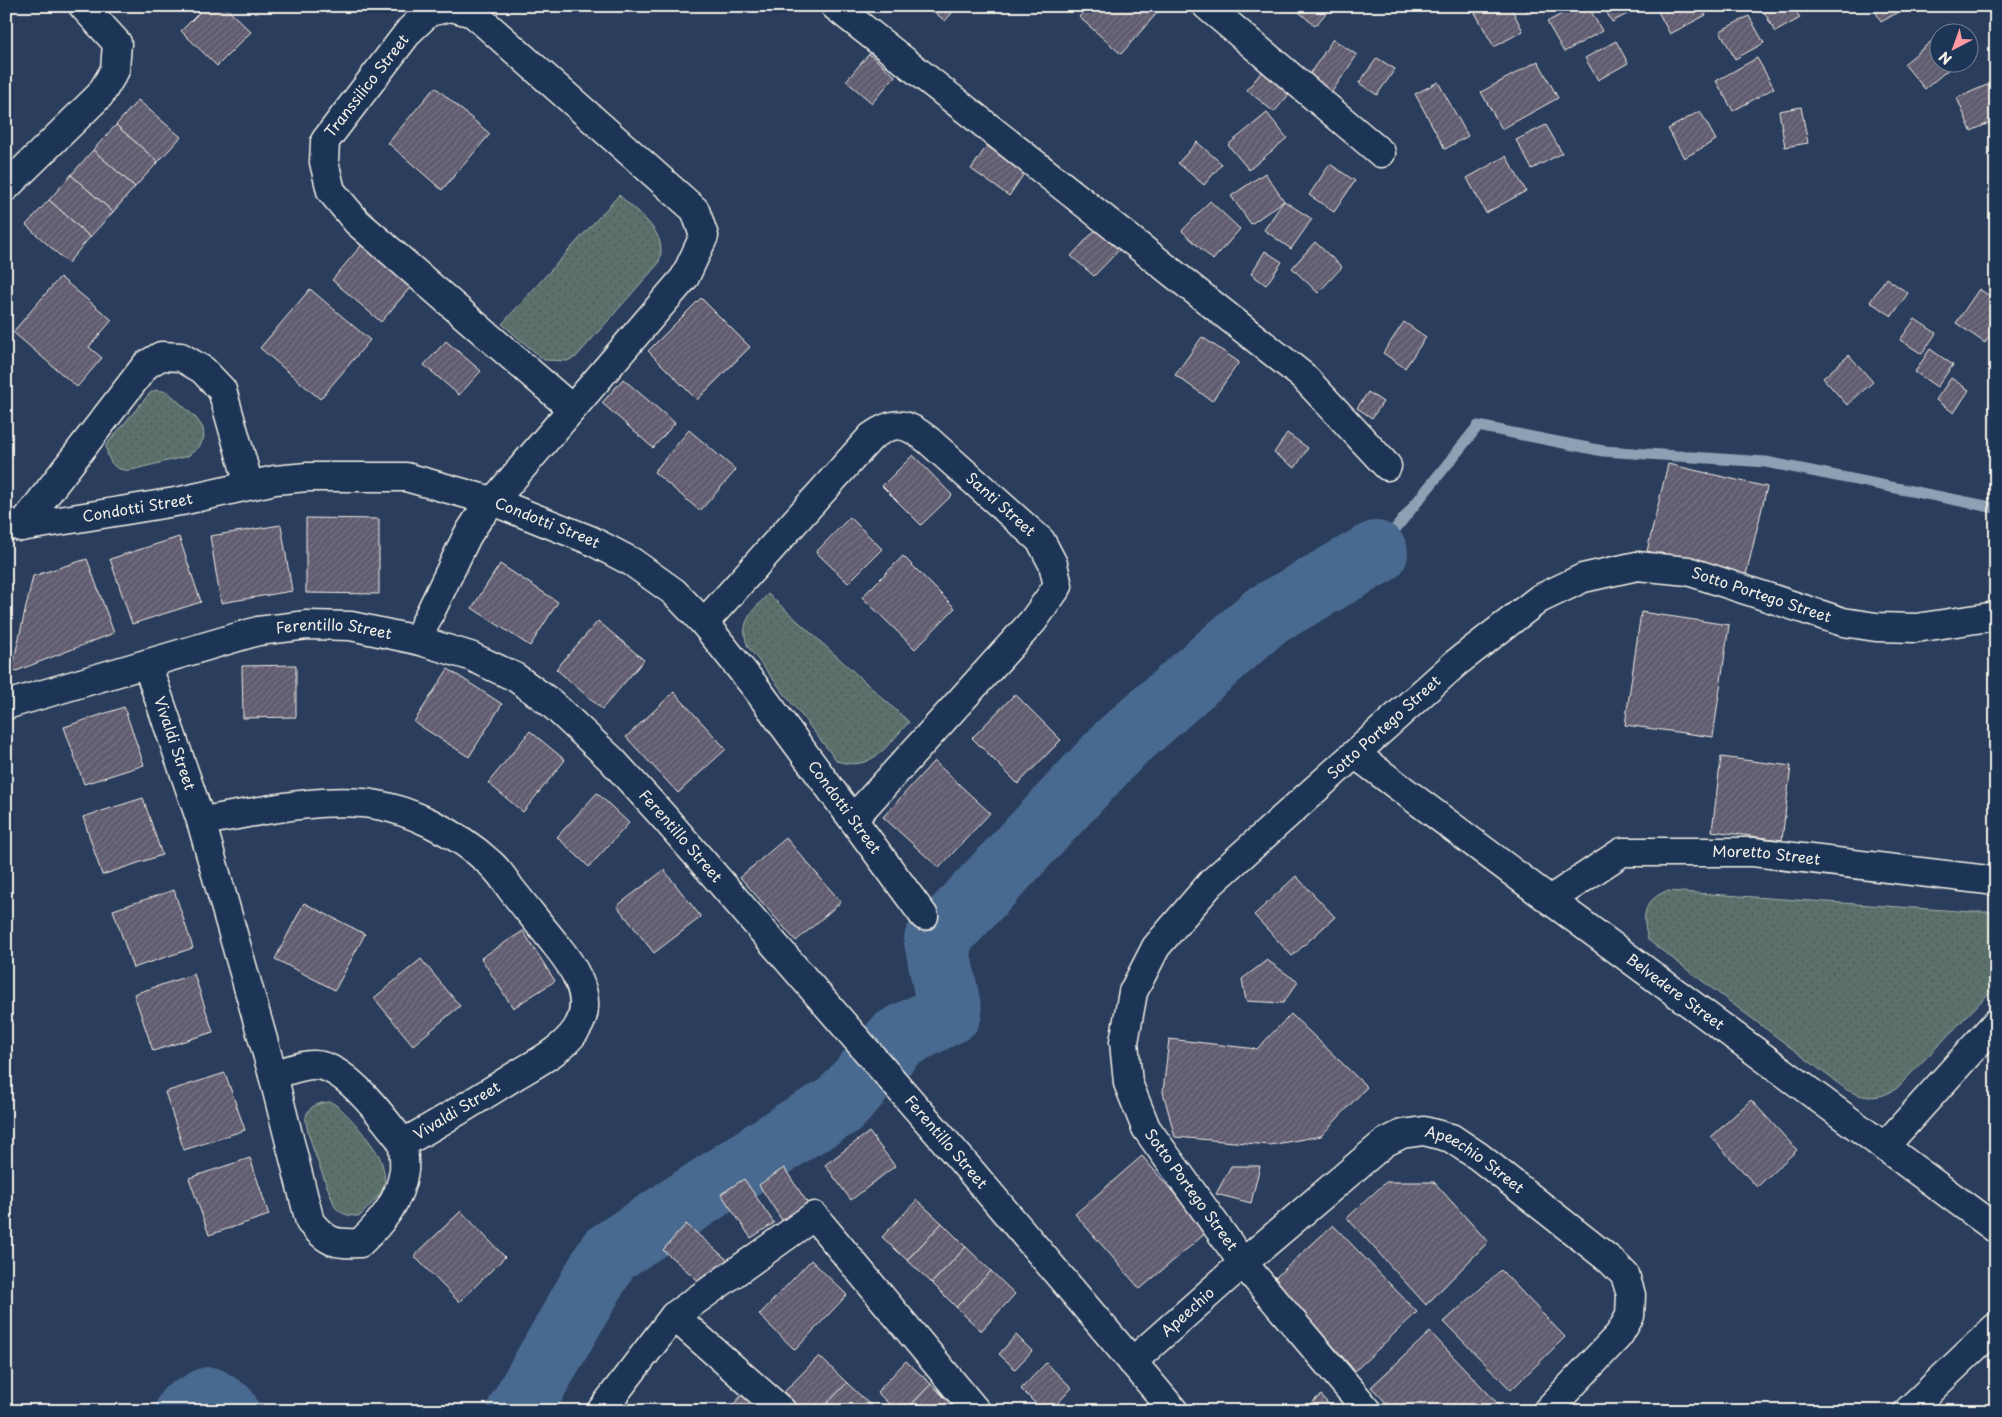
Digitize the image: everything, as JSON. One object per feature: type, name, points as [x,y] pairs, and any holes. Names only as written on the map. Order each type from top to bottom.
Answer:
[{"type":"street","points":[[6,187],[100,95],[115,70],[117,43],[83,6]]},
{"type":"street","points":[[1207,6],[1381,153]]},
{"type":"street","name":"Transsilico Street","points":[[417,640],[467,536],[492,501],[685,277],[704,236],[695,210],[473,13],[451,7],[429,12],[410,30],[325,141],[324,162],[331,191],[357,222],[571,408]]},
{"type":"street","points":[[836,7],[1303,376],[1387,466]]},
{"type":"street","points":[[14,524],[146,365],[161,356],[181,357],[203,370],[222,390],[249,485]]},
{"type":"street","name":"Santi Street","points":[[704,622],[870,437],[884,428],[898,424],[914,429],[928,440],[1041,541],[1053,564],[1058,586],[1033,621],[853,819]]},
{"type":"street","name":"Condotti Street","points":[[14,524],[181,501],[249,485],[307,477],[406,476],[492,501],[590,540],[632,562],[674,592],[704,622],[756,688],[924,916]]},
{"type":"street","name":"Sotto Portego Street","points":[[1243,1263],[1146,1128],[1128,1083],[1124,1042],[1133,992],[1156,947],[1210,883],[1456,663],[1538,598],[1583,578],[1637,566],[1688,571],[1843,622],[1876,627],[1916,628],[1996,616]]},
{"type":"street","name":"Ferentillo Street","points":[[6,705],[258,631],[307,625],[351,626],[417,640],[470,656],[515,678],[551,704],[612,760],[920,1112],[1174,1411]]},
{"type":"street","name":"Vivaldi Street","points":[[147,664],[201,822],[273,1075],[310,1222],[320,1234],[338,1244],[360,1243],[380,1223],[398,1196],[404,1169],[403,1143],[557,1050],[577,1030],[584,1011],[582,986],[572,965],[491,864],[462,840],[435,825],[400,812],[364,803],[330,802],[280,808],[201,822]]},
{"type":"street","name":"Belvedere Street","points":[[1355,754],[1996,1229]]},
{"type":"street","name":"Moretto Street","points":[[1550,900],[1622,852],[1753,852],[1996,881]]},
{"type":"street","points":[[1884,1147],[1996,1024]]},
{"type":"street","points":[[273,1075],[306,1066],[322,1066],[342,1076],[366,1099],[403,1143]]},
{"type":"street","name":"Apeechio Street","points":[[1243,1263],[1384,1143],[1402,1134],[1424,1131],[1451,1138],[1478,1156],[1587,1241],[1625,1275],[1631,1295],[1630,1316],[1620,1336],[1547,1411]]},
{"type":"street","points":[[601,1411],[674,1316],[814,1216],[976,1411]]},
{"type":"street","points":[[1243,1263],[1368,1411]]},
{"type":"street","name":"Apeechio","points":[[1132,1362],[1243,1263]]},
{"type":"street","points":[[674,1316],[782,1411]]},
{"type":"street","points":[[1908,1411],[1996,1327]]},
{"type":"green space","points":[[619,195],[644,217],[657,234],[661,253],[658,264],[576,357],[567,361],[544,360],[502,324]]},
{"type":"green space","points":[[156,390],[168,392],[196,418],[203,428],[204,438],[199,447],[188,456],[131,470],[120,469],[112,464],[106,445],[150,393]]},
{"type":"green space","points":[[768,594],[909,722],[886,747],[870,760],[849,764],[837,761],[748,647],[745,631],[748,618]]},
{"type":"green space","points":[[1666,891],[1995,912],[1996,986],[1897,1088],[1884,1095],[1872,1097],[1860,1095],[1847,1090],[1648,940],[1645,917],[1648,905],[1658,895]]},
{"type":"green space","points":[[331,1102],[350,1118],[364,1135],[379,1156],[383,1167],[384,1186],[377,1198],[360,1216],[352,1216],[340,1212],[335,1207],[317,1161],[306,1124],[307,1113],[312,1107]]},
{"type":"building","points":[[206,6],[224,6],[251,32],[217,66],[181,31]]},
{"type":"building","points":[[927,6],[958,6],[945,21]]},
{"type":"building","points":[[1088,6],[1163,6],[1121,54],[1079,17]]},
{"type":"building","points":[[1292,6],[1332,6],[1315,26]]},
{"type":"building","points":[[1482,6],[1510,6],[1523,31],[1494,47],[1474,11]]},
{"type":"building","points":[[1525,6],[1542,6],[1529,14]]},
{"type":"building","points":[[1576,6],[1588,6],[1602,31],[1564,52],[1547,22]]},
{"type":"building","points":[[1603,6],[1642,6],[1612,22]]},
{"type":"building","points":[[1655,6],[1701,6],[1706,15],[1670,34]]},
{"type":"building","points":[[1761,6],[1793,6],[1800,18],[1775,32]]},
{"type":"building","points":[[1873,6],[1909,6],[1881,22]]},
{"type":"building","points":[[1749,16],[1764,43],[1735,59],[1720,31]]},
{"type":"building","points":[[1333,39],[1357,55],[1329,96],[1306,80]]},
{"type":"building","points":[[1616,41],[1628,63],[1598,80],[1585,58]]},
{"type":"building","points":[[1930,42],[1930,72],[1945,72],[1925,89],[1904,64]]},
{"type":"building","points":[[869,54],[895,76],[872,103],[846,81]]},
{"type":"building","points":[[1377,58],[1395,69],[1377,95],[1359,83]]},
{"type":"building","points":[[1757,58],[1774,88],[1733,111],[1716,81]]},
{"type":"building","points":[[1538,61],[1558,98],[1502,129],[1481,92]]},
{"type":"building","points":[[1264,69],[1291,92],[1274,112],[1247,90]]},
{"type":"building","points":[[1996,81],[1996,120],[1971,131],[1957,98]]},
{"type":"building","points":[[1438,82],[1468,136],[1445,149],[1415,94]]},
{"type":"building","points":[[435,87],[490,134],[442,190],[388,143]]},
{"type":"building","points":[[138,100],[181,137],[158,162],[116,125]]},
{"type":"building","points":[[1801,107],[1808,143],[1785,147],[1779,111]]},
{"type":"building","points":[[1700,111],[1716,140],[1684,158],[1668,129]]},
{"type":"building","points":[[1267,113],[1287,138],[1249,170],[1228,145]]},
{"type":"building","points":[[116,125],[158,162],[135,187],[93,150]]},
{"type":"building","points":[[1546,125],[1562,153],[1532,169],[1516,140]]},
{"type":"building","points":[[1197,142],[1222,164],[1204,185],[1178,163]]},
{"type":"building","points":[[987,146],[1025,172],[1009,196],[971,169]]},
{"type":"building","points":[[93,150],[135,187],[113,212],[71,175]]},
{"type":"building","points":[[1506,156],[1526,191],[1486,213],[1467,178]]},
{"type":"building","points":[[1330,164],[1355,181],[1334,212],[1309,195]]},
{"type":"building","points":[[1265,173],[1284,201],[1251,224],[1231,196]]},
{"type":"building","points":[[71,175],[113,212],[90,237],[49,200]]},
{"type":"building","points":[[49,200],[90,237],[68,263],[26,225]]},
{"type":"building","points":[[1210,201],[1240,229],[1213,260],[1182,231]]},
{"type":"building","points":[[1284,201],[1312,219],[1291,249],[1264,230]]},
{"type":"building","points":[[1097,228],[1120,249],[1094,276],[1071,256]]},
{"type":"building","points":[[365,241],[414,283],[381,322],[332,280]]},
{"type":"building","points":[[1315,242],[1342,267],[1318,293],[1292,268]]},
{"type":"building","points":[[1265,251],[1282,262],[1266,285],[1251,274]]},
{"type":"building","points":[[60,277],[112,320],[89,347],[102,358],[77,387],[13,332]]},
{"type":"building","points":[[1886,278],[1908,293],[1892,316],[1870,302]]},
{"type":"building","points":[[310,289],[370,340],[320,399],[260,348]]},
{"type":"building","points":[[1979,289],[1996,300],[1996,327],[1985,343],[1956,323]]},
{"type":"building","points":[[701,298],[750,347],[697,400],[648,351]]},
{"type":"building","points":[[1915,319],[1936,333],[1922,354],[1900,340]]},
{"type":"building","points":[[1404,322],[1426,337],[1405,368],[1383,353]]},
{"type":"building","points":[[1202,337],[1239,362],[1212,401],[1175,375]]},
{"type":"building","points":[[446,341],[481,371],[459,395],[424,365]]},
{"type":"building","points":[[1930,349],[1953,365],[1937,387],[1915,372]]},
{"type":"building","points":[[1849,355],[1873,382],[1847,405],[1823,378]]},
{"type":"building","points":[[1951,378],[1969,390],[1954,413],[1936,400]]},
{"type":"building","points":[[623,379],[675,423],[653,448],[602,403]]},
{"type":"building","points":[[1368,392],[1383,402],[1372,418],[1357,408]]},
{"type":"building","points":[[689,430],[736,470],[700,511],[654,472]]},
{"type":"building","points":[[1287,433],[1308,448],[1295,468],[1274,453]]},
{"type":"building","points":[[913,455],[952,495],[921,525],[882,486]]},
{"type":"building","points":[[1668,464],[1767,487],[1746,575],[1647,551]]},
{"type":"building","points":[[850,517],[882,549],[848,583],[816,552]]},
{"type":"building","points":[[306,518],[379,519],[379,594],[306,593]]},
{"type":"building","points":[[281,525],[292,591],[221,603],[210,536]]},
{"type":"building","points":[[179,537],[201,602],[132,624],[110,559]]},
{"type":"building","points":[[903,556],[955,608],[915,649],[862,597]]},
{"type":"building","points":[[87,559],[114,633],[11,673],[33,576]]},
{"type":"building","points":[[500,564],[558,602],[530,646],[472,608]]},
{"type":"building","points":[[1641,612],[1729,625],[1713,737],[1625,725]]},
{"type":"building","points":[[598,621],[644,660],[602,709],[556,669]]},
{"type":"building","points":[[296,665],[296,717],[243,718],[242,666]]},
{"type":"building","points":[[448,669],[502,704],[469,757],[414,722]]},
{"type":"building","points":[[674,692],[726,749],[678,793],[626,737]]},
{"type":"building","points":[[1015,694],[1061,740],[1018,784],[972,738]]},
{"type":"building","points":[[124,707],[144,765],[84,784],[64,727]]},
{"type":"building","points":[[530,731],[565,760],[523,812],[488,783]]},
{"type":"building","points":[[1721,757],[1791,766],[1782,840],[1712,831]]},
{"type":"building","points":[[934,761],[990,813],[939,868],[883,817]]},
{"type":"building","points":[[597,793],[629,823],[589,867],[557,837]]},
{"type":"building","points":[[143,798],[162,855],[102,875],[83,817]]},
{"type":"building","points":[[786,838],[841,902],[796,941],[740,877]]},
{"type":"building","points":[[664,870],[701,917],[654,953],[617,906]]},
{"type":"building","points":[[1296,876],[1335,917],[1292,956],[1254,915]]},
{"type":"building","points":[[174,890],[193,948],[133,968],[113,910]]},
{"type":"building","points":[[304,903],[365,934],[335,990],[275,959]]},
{"type":"building","points":[[523,931],[555,981],[513,1008],[481,958]]},
{"type":"building","points":[[421,959],[460,1006],[413,1045],[374,998]]},
{"type":"building","points":[[1267,960],[1298,982],[1283,1003],[1246,1001],[1242,979]]},
{"type":"building","points":[[194,974],[213,1032],[153,1051],[134,994]]},
{"type":"building","points":[[1291,1014],[1367,1087],[1321,1136],[1270,1145],[1175,1137],[1163,1092],[1169,1039],[1257,1049]]},
{"type":"building","points":[[225,1073],[245,1130],[184,1150],[165,1092]]},
{"type":"building","points":[[1751,1100],[1797,1150],[1757,1187],[1711,1137]]},
{"type":"building","points":[[869,1132],[895,1166],[851,1200],[825,1165]]},
{"type":"building","points":[[1142,1156],[1207,1232],[1140,1289],[1075,1214]]},
{"type":"building","points":[[250,1158],[269,1215],[209,1235],[189,1178]]},
{"type":"building","points":[[1231,1166],[1260,1166],[1251,1203],[1216,1194]]},
{"type":"building","points":[[784,1168],[813,1211],[787,1228],[759,1185]]},
{"type":"building","points":[[744,1179],[774,1223],[751,1238],[721,1194]]},
{"type":"building","points":[[1386,1182],[1434,1182],[1488,1242],[1426,1305],[1347,1218]]},
{"type":"building","points":[[917,1200],[942,1223],[907,1260],[882,1237]]},
{"type":"building","points":[[461,1211],[505,1257],[459,1302],[414,1256]]},
{"type":"building","points":[[942,1223],[966,1247],[932,1283],[907,1260]]},
{"type":"building","points":[[686,1224],[732,1264],[709,1290],[663,1250]]},
{"type":"building","points":[[1333,1225],[1417,1312],[1355,1371],[1274,1279]]},
{"type":"building","points":[[966,1247],[991,1271],[956,1307],[932,1283]]},
{"type":"building","points":[[811,1260],[847,1295],[795,1350],[759,1315]]},
{"type":"building","points":[[1501,1270],[1565,1337],[1511,1390],[1444,1322]]},
{"type":"building","points":[[991,1271],[1015,1294],[981,1331],[956,1307]]},
{"type":"building","points":[[1430,1332],[1500,1406],[1494,1411],[1394,1411],[1371,1387]]},
{"type":"building","points":[[1016,1335],[1032,1351],[1015,1369],[999,1354]]},
{"type":"building","points":[[819,1356],[847,1383],[820,1411],[803,1411],[784,1392]]},
{"type":"building","points":[[906,1361],[931,1384],[905,1411],[896,1411],[877,1392]]},
{"type":"building","points":[[1046,1363],[1072,1388],[1050,1411],[1043,1411],[1021,1389]]},
{"type":"building","points":[[847,1383],[876,1410],[820,1411]]},
{"type":"building","points":[[931,1384],[954,1407],[951,1411],[905,1411]]},
{"type":"building","points":[[745,1392],[765,1411],[727,1411]]},
{"type":"building","points":[[1321,1395],[1334,1411],[1301,1411]]},
{"type":"waterway","points":[[1376,553],[1478,426],[1603,451],[1766,462],[1996,508]]},
{"type":"waterway","points":[[519,1411],[609,1254],[800,1128],[840,1105],[897,1039],[950,1012],[936,941],[1120,744],[1264,617],[1376,553]]},
{"type":"waterway","points":[[187,1411],[209,1399],[227,1411]]}]
